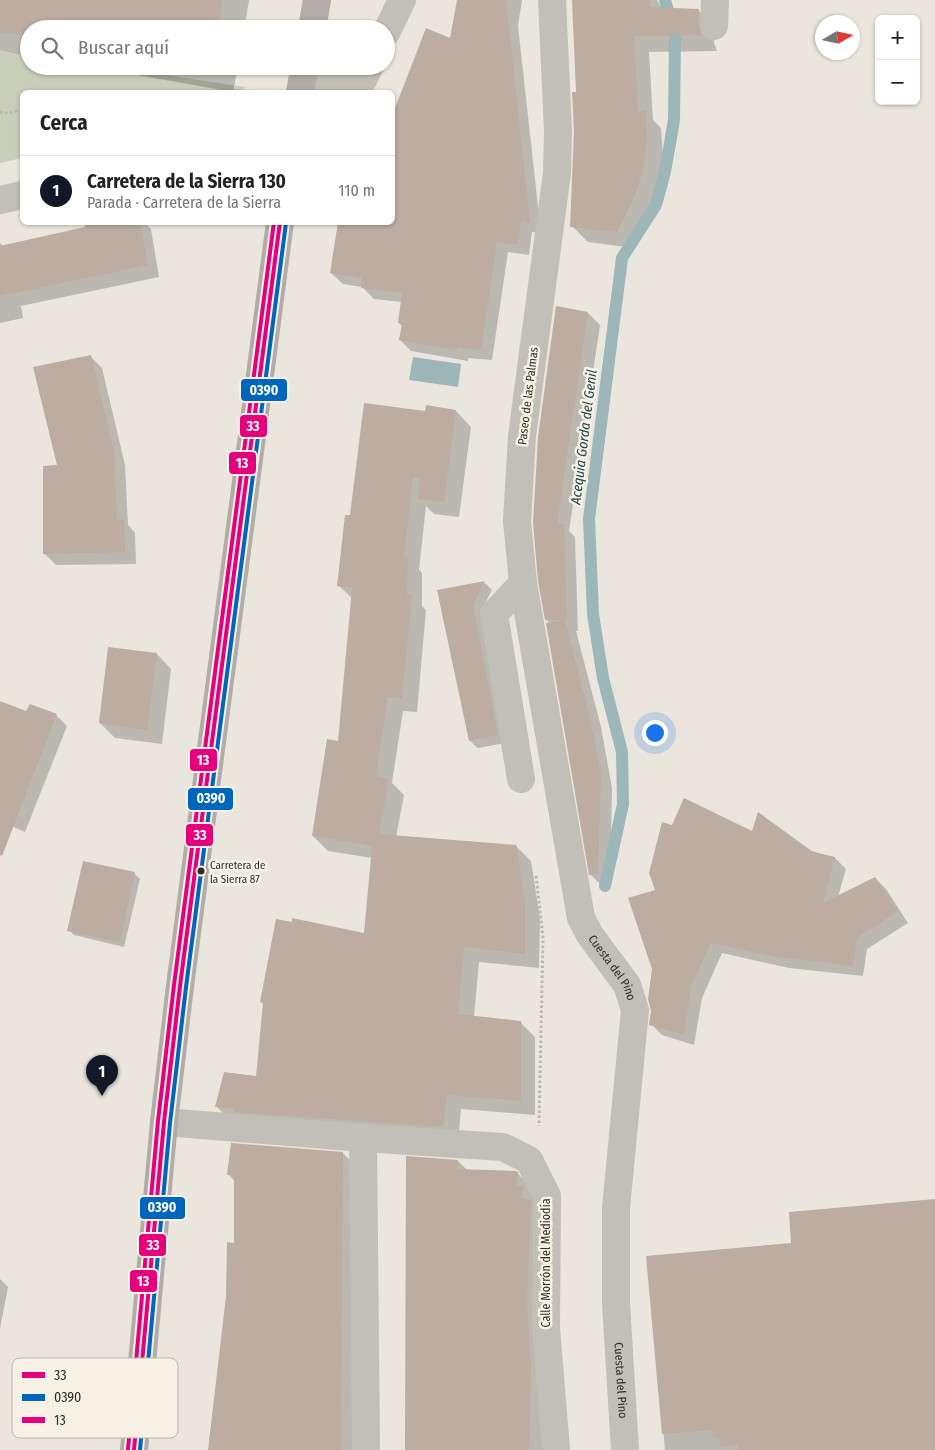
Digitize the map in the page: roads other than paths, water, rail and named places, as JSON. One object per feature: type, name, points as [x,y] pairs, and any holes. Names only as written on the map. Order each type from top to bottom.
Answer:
[{"type":"main road","points":[[314,20],[317,0]]},
{"type":"main road","points":[[142,1358],[164,1122],[196,861],[280,225]]},
{"type":"street","points":[[392,20],[402,0]]},
{"type":"street","name":"Paseo de las Palmas","points":[[523,583],[517,521],[522,436],[557,173],[558,131],[552,0]]},
{"type":"street","points":[[302,80],[345,89],[363,80],[366,75]]},
{"type":"street","points":[[0,200],[20,195]]},
{"type":"street","points":[[520,779],[494,614],[523,583]]},
{"type":"street","name":"Cuesta del Pino","points":[[523,583],[581,918],[590,936],[627,985],[635,1010],[616,1208],[616,1303],[625,1450]]},
{"type":"street","name":"Calle Morrón del Mediodía","points":[[164,1122],[503,1147],[529,1160],[547,1196],[546,1328],[556,1450]]},
{"type":"street","points":[[363,1138],[366,1450]]},
{"type":"water","points":[[413,357],[461,364],[458,387],[409,380]]},
{"type":"waterway","name":"Acequia Gorda del Genil","points":[[605,886],[623,804],[622,752],[603,678],[593,614],[589,519],[622,258],[656,205],[665,172],[674,120],[675,36],[665,0]]},
{"type":"place","name":"Carretera de la Sierra 87","points":[[201,871]]},
{"type":"place","name":"Carretera de la Sierra 130","points":[[102,1096]]}]
